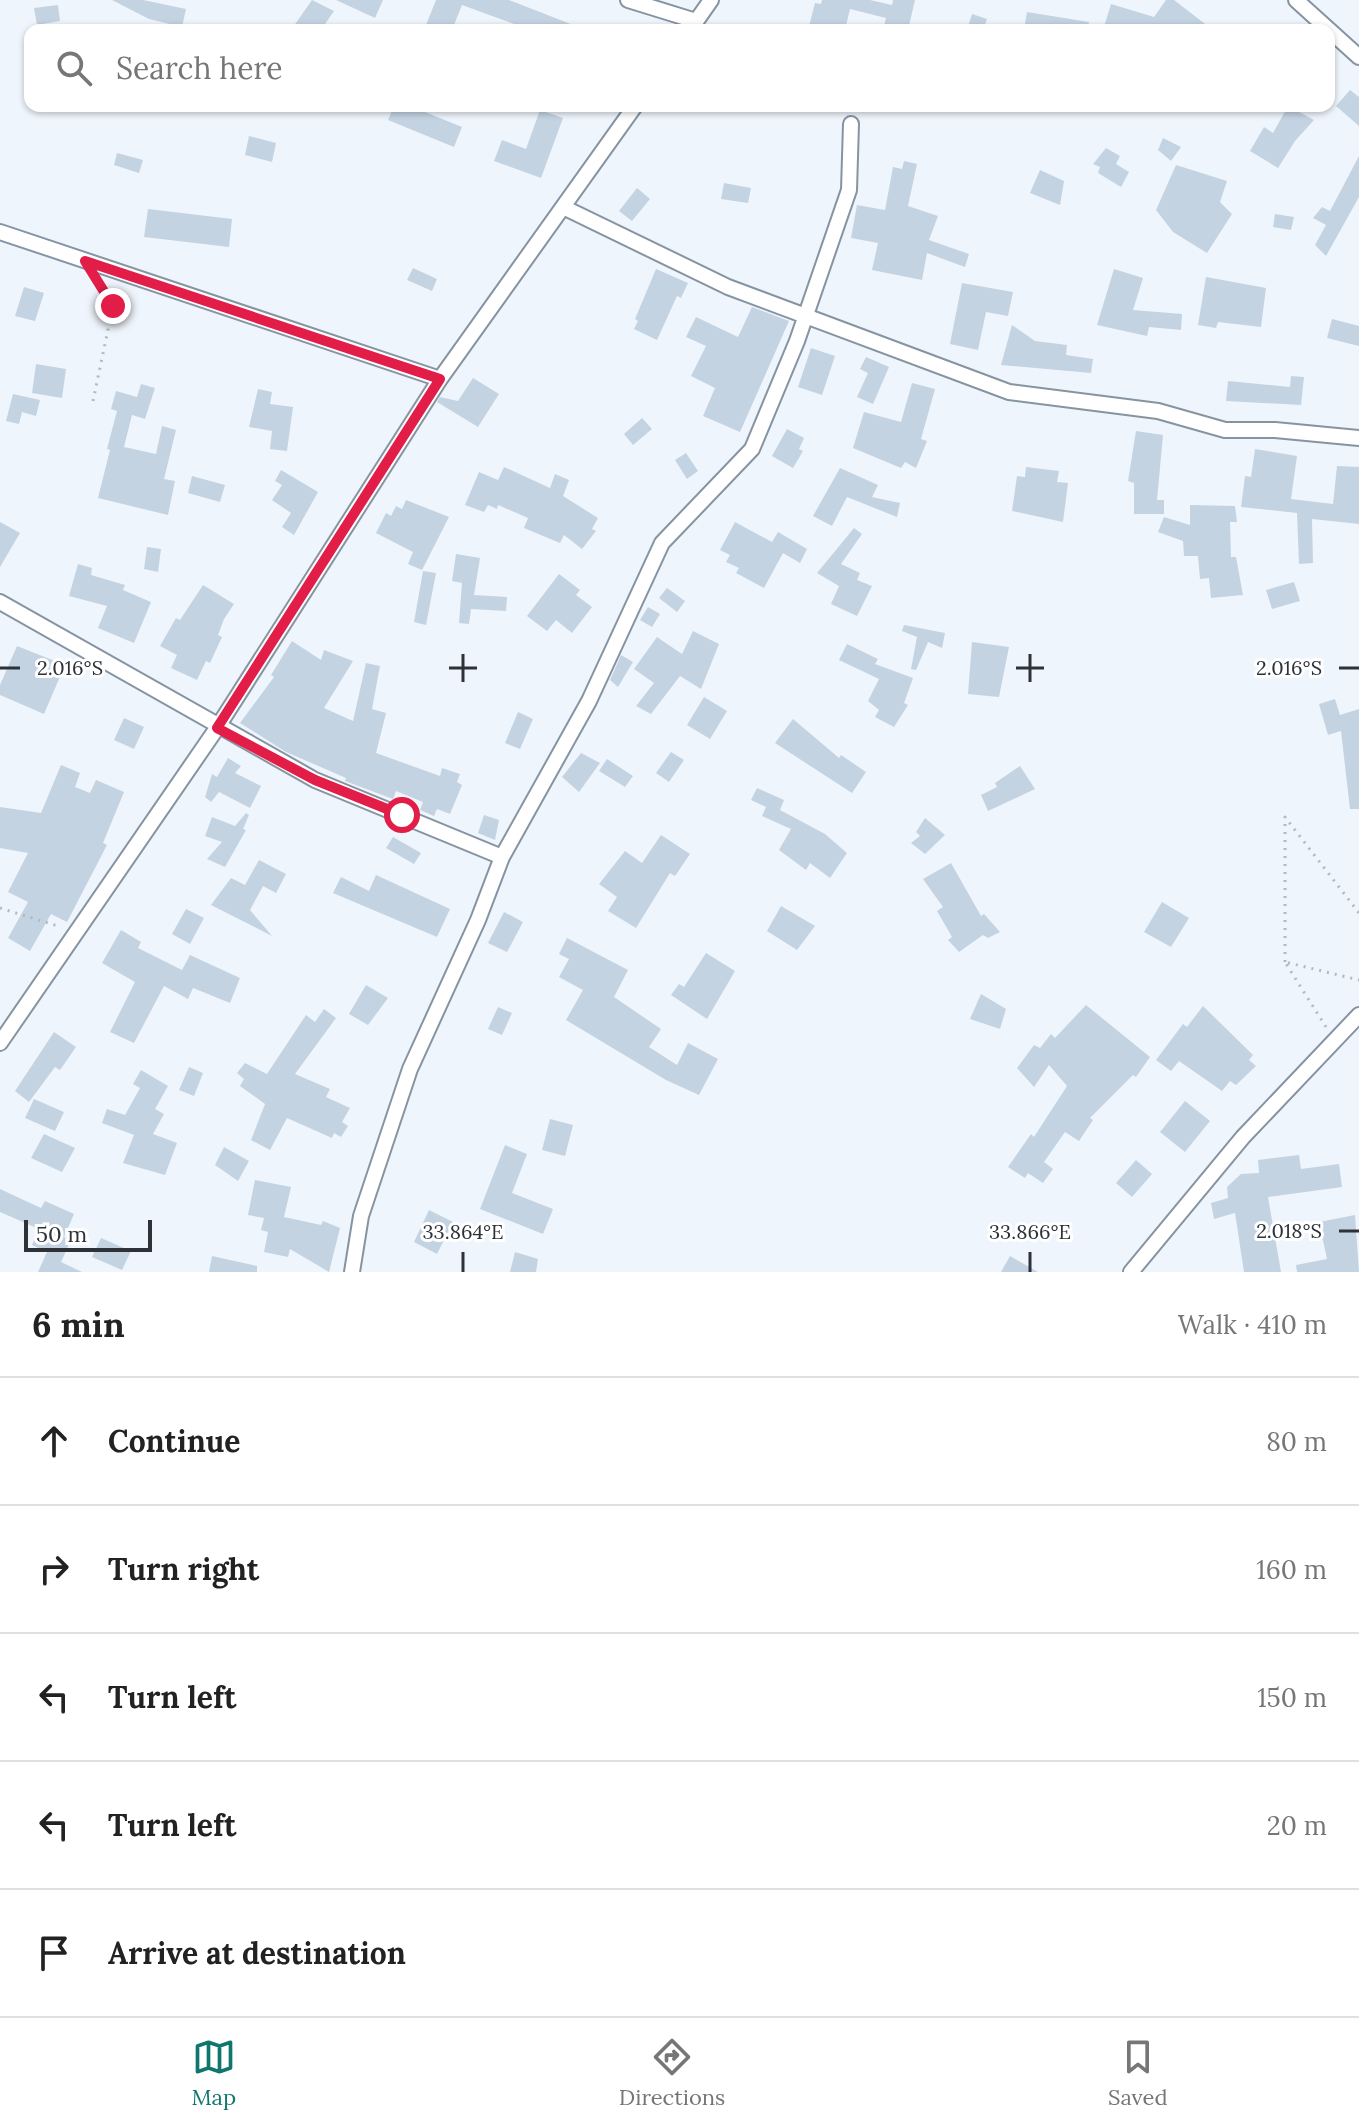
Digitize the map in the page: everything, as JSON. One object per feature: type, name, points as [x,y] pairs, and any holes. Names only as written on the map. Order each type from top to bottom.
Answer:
[{"type":"street","points":[[628,0],[688,24]]},
{"type":"street","points":[[694,24],[711,0]]},
{"type":"street","points":[[1296,0],[1323,24]]},
{"type":"street","points":[[1335,35],[1359,57]]},
{"type":"street","points":[[0,1043],[217,728],[440,379],[631,112]]},
{"type":"street","points":[[352,1272],[361,1216],[410,1069],[478,920],[502,857],[589,701],[662,543],[752,449],[805,319],[849,190],[851,124]]},
{"type":"street","points":[[563,207],[728,287],[805,319],[1009,392],[1158,411],[1225,430],[1275,430],[1359,438]]},
{"type":"street","points":[[0,232],[440,379]]},
{"type":"street","points":[[0,602],[217,728],[315,780],[502,857]]},
{"type":"street","points":[[1131,1272],[1243,1137],[1359,1015]]},
{"type":"path","points":[[85,261],[113,306],[93,401]]},
{"type":"path","points":[[1335,1040],[1285,962],[1285,817],[1359,913]]},
{"type":"path","points":[[0,908],[76,932]]},
{"type":"path","points":[[1285,962],[1359,980]]},
{"type":"building","points":[[112,0],[143,0],[186,9],[183,24],[149,19]]},
{"type":"building","points":[[312,0],[334,11],[325,24],[295,24]]},
{"type":"building","points":[[336,0],[383,0],[375,18]]},
{"type":"building","points":[[436,0],[509,0],[571,24],[514,24],[462,5],[454,24],[426,24]]},
{"type":"building","points":[[822,0],[870,0],[892,5],[893,0],[915,0],[909,24],[884,24],[886,18],[850,9],[846,24],[810,24],[815,3],[821,4]]},
{"type":"building","points":[[1166,0],[1174,0],[1205,24],[1105,24],[1111,4],[1154,17]]},
{"type":"building","points":[[58,5],[60,21],[37,24],[34,8]]},
{"type":"building","points":[[1027,12],[1089,22],[1089,24],[1025,24]]},
{"type":"building","points":[[972,14],[987,19],[985,24],[969,24]]},
{"type":"building","points":[[1350,90],[1359,97],[1359,126],[1336,106]]},
{"type":"building","points":[[391,112],[425,112],[462,127],[454,147],[388,120]]},
{"type":"building","points":[[539,112],[563,118],[541,178],[494,161],[502,140],[526,149]]},
{"type":"building","points":[[1285,112],[1299,112],[1314,120],[1295,141],[1278,168],[1250,151],[1264,127],[1273,133]]},
{"type":"building","points":[[249,136],[276,143],[272,162],[245,155]]},
{"type":"building","points":[[1163,138],[1181,147],[1171,161],[1158,150]]},
{"type":"building","points":[[1106,148],[1120,156],[1116,164],[1129,172],[1121,187],[1098,173],[1100,167],[1093,164]]},
{"type":"building","points":[[117,153],[143,160],[139,173],[114,165]]},
{"type":"building","points":[[1359,156],[1359,197],[1326,256],[1315,245],[1326,225],[1313,218],[1322,207],[1330,211]]},
{"type":"building","points":[[904,161],[917,164],[908,206],[938,216],[929,240],[969,254],[965,267],[927,253],[922,280],[872,270],[878,243],[851,238],[857,205],[885,210],[893,167],[902,169]]},
{"type":"building","points":[[1176,165],[1227,181],[1220,202],[1232,214],[1207,253],[1173,232],[1156,210]]},
{"type":"building","points":[[1040,170],[1064,181],[1060,205],[1030,193]]},
{"type":"building","points":[[724,183],[751,188],[748,203],[721,199]]},
{"type":"building","points":[[637,188],[650,199],[632,221],[619,211]]},
{"type":"building","points":[[148,209],[232,219],[229,247],[144,237]]},
{"type":"building","points":[[1275,214],[1294,217],[1291,230],[1273,227]]},
{"type":"building","points":[[413,268],[437,279],[432,291],[407,280]]},
{"type":"building","points":[[656,269],[688,283],[681,298],[677,296],[657,340],[634,329],[638,321],[635,319]]},
{"type":"building","points":[[1114,269],[1143,278],[1133,310],[1182,314],[1181,330],[1149,327],[1147,336],[1097,325]]},
{"type":"building","points":[[1206,277],[1266,288],[1261,327],[1218,322],[1216,328],[1198,325]]},
{"type":"building","points":[[962,283],[1013,292],[1008,316],[986,312],[978,350],[950,344]]},
{"type":"building","points":[[24,287],[44,293],[35,321],[15,316]]},
{"type":"building","points":[[752,307],[789,321],[740,432],[703,416],[715,388],[691,376],[706,346],[686,337],[696,317],[738,337]]},
{"type":"building","points":[[1332,319],[1359,326],[1359,346],[1327,338]]},
{"type":"building","points":[[1012,325],[1035,341],[1067,345],[1066,355],[1093,359],[1091,373],[1001,365]]},
{"type":"building","points":[[811,348],[835,356],[822,395],[798,387]]},
{"type":"building","points":[[866,357],[889,367],[873,404],[857,397],[868,373],[860,369]]},
{"type":"building","points":[[36,364],[66,369],[62,398],[32,393]]},
{"type":"building","points":[[1291,376],[1304,377],[1301,405],[1226,401],[1228,381],[1290,387]]},
{"type":"building","points":[[473,378],[499,394],[478,427],[437,402],[440,397],[458,401]]},
{"type":"building","points":[[912,383],[935,389],[921,439],[927,441],[916,468],[905,462],[901,468],[853,448],[864,412],[901,422]]},
{"type":"building","points":[[141,384],[155,388],[145,419],[132,415],[124,447],[156,454],[162,426],[176,430],[164,479],[175,481],[168,515],[98,498],[117,411],[111,409],[116,391],[137,397]]},
{"type":"building","points":[[258,389],[272,392],[270,404],[293,407],[287,451],[270,449],[272,431],[249,427]]},
{"type":"building","points":[[13,394],[40,400],[36,416],[22,412],[19,424],[6,421]]},
{"type":"building","points":[[642,418],[652,429],[633,445],[624,434]]},
{"type":"building","points":[[787,429],[804,438],[799,449],[803,451],[793,468],[772,456]]},
{"type":"building","points":[[1136,431],[1163,435],[1157,500],[1164,500],[1164,514],[1134,514],[1134,483],[1128,481]]},
{"type":"building","points":[[1255,449],[1297,456],[1291,499],[1333,504],[1337,466],[1359,467],[1359,524],[1312,519],[1313,563],[1299,564],[1297,513],[1241,507],[1245,476],[1251,477]]},
{"type":"building","points":[[686,453],[698,471],[687,479],[675,460]]},
{"type":"building","points":[[504,467],[550,488],[555,474],[569,480],[563,496],[598,518],[592,529],[596,531],[582,549],[564,535],[560,543],[524,528],[528,518],[498,505],[497,509],[488,505],[484,512],[465,505],[479,472],[498,480]]},
{"type":"building","points":[[1026,467],[1059,471],[1057,482],[1068,483],[1063,522],[1012,511],[1017,476],[1025,477]]},
{"type":"building","points":[[840,468],[878,485],[872,497],[900,503],[897,517],[847,497],[832,526],[813,516]]},
{"type":"building","points":[[281,470],[318,492],[294,535],[282,527],[291,513],[272,500],[282,485],[275,481]]},
{"type":"building","points":[[192,476],[225,485],[220,502],[188,493]]},
{"type":"building","points":[[406,500],[449,517],[422,570],[408,564],[413,552],[376,533],[386,513],[391,516],[396,506],[402,509]]},
{"type":"building","points":[[1190,505],[1235,506],[1237,522],[1230,522],[1231,557],[1236,557],[1243,595],[1211,598],[1209,578],[1200,579],[1198,556],[1184,556],[1183,541],[1158,532],[1164,517],[1190,525]]},
{"type":"building","points":[[0,522],[20,533],[0,567]]},
{"type":"building","points":[[735,522],[772,542],[778,532],[807,549],[800,563],[783,553],[764,588],[736,573],[739,568],[726,562],[730,555],[720,550]]},
{"type":"building","points":[[854,528],[862,534],[841,564],[860,573],[857,580],[872,586],[857,616],[831,604],[839,586],[817,573]]},
{"type":"building","points":[[147,547],[161,549],[158,572],[144,569]]},
{"type":"building","points":[[456,554],[480,558],[474,595],[507,597],[506,611],[471,609],[469,624],[459,623],[462,583],[452,581]]},
{"type":"building","points":[[78,564],[92,568],[91,575],[125,585],[123,590],[151,602],[134,643],[98,628],[107,606],[69,596]]},
{"type":"building","points":[[423,571],[436,573],[426,625],[414,622]]},
{"type":"building","points":[[559,574],[580,590],[576,595],[592,607],[572,633],[556,620],[547,631],[527,616]]},
{"type":"building","points":[[1294,582],[1300,601],[1272,609],[1266,590]]},
{"type":"building","points":[[203,585],[234,604],[224,619],[218,635],[222,637],[210,663],[206,661],[197,680],[171,668],[177,655],[160,646],[176,618],[180,620]]},
{"type":"building","points":[[667,588],[685,601],[677,612],[659,598]]},
{"type":"building","points":[[648,607],[660,614],[652,627],[640,620]]},
{"type":"building","points":[[904,625],[945,633],[942,648],[928,642],[916,670],[911,669],[917,637],[902,631]]},
{"type":"building","points":[[693,631],[719,644],[701,689],[680,676],[651,714],[636,706],[654,683],[634,669],[657,637],[682,654]]},
{"type":"building","points":[[292,641],[321,660],[324,650],[353,661],[324,708],[353,721],[366,663],[380,666],[372,709],[386,713],[376,753],[440,776],[442,768],[460,774],[457,782],[462,785],[450,814],[437,809],[434,816],[420,810],[423,802],[396,791],[393,799],[345,781],[346,778],[286,752],[240,723],[274,677],[271,675]]},
{"type":"building","points":[[972,642],[1009,647],[999,697],[968,694]]},
{"type":"building","points":[[847,644],[878,659],[875,664],[913,678],[904,703],[908,705],[894,727],[875,717],[879,710],[868,701],[879,679],[839,660]]},
{"type":"building","points":[[17,646],[65,665],[44,714],[0,695],[0,685]]},
{"type":"building","points":[[621,655],[633,662],[618,687],[610,680]]},
{"type":"building","points":[[704,697],[727,711],[710,739],[687,725]]},
{"type":"building","points":[[1335,699],[1340,715],[1359,709],[1359,809],[1350,809],[1341,731],[1328,735],[1319,704]]},
{"type":"building","points":[[518,712],[533,719],[520,749],[505,743]]},
{"type":"building","points":[[124,718],[144,727],[134,749],[114,740]]},
{"type":"building","points":[[793,719],[839,758],[841,755],[866,772],[852,793],[775,743]]},
{"type":"building","points":[[671,752],[684,760],[669,782],[656,773]]},
{"type":"building","points":[[581,753],[600,763],[579,792],[562,777]]},
{"type":"building","points":[[228,758],[241,766],[235,773],[261,786],[250,808],[219,792],[211,802],[205,797],[212,774],[217,777]]},
{"type":"building","points":[[607,759],[633,776],[625,787],[599,771]]},
{"type":"building","points":[[61,765],[80,773],[75,787],[90,793],[96,780],[124,792],[103,843],[107,845],[67,922],[51,914],[30,951],[8,938],[28,902],[8,892],[28,853],[0,848],[0,807],[41,813]]},
{"type":"building","points":[[1020,766],[1035,789],[988,811],[981,795],[997,787],[995,783]]},
{"type":"building","points":[[757,788],[784,800],[780,810],[825,834],[847,853],[830,878],[810,863],[806,870],[779,850],[791,829],[762,816],[766,807],[751,800]]},
{"type":"building","points":[[246,813],[249,815],[243,829],[246,830],[225,867],[207,859],[222,842],[205,836],[212,817],[235,826]]},
{"type":"building","points":[[484,815],[499,820],[495,840],[478,833]]},
{"type":"building","points":[[925,818],[945,835],[925,854],[911,843],[920,836],[916,832]]},
{"type":"building","points":[[661,835],[690,854],[675,876],[670,873],[636,928],[608,911],[617,897],[599,884],[625,851],[642,863]]},
{"type":"building","points":[[393,837],[421,853],[414,864],[386,848]]},
{"type":"building","points":[[259,860],[286,874],[276,893],[263,886],[250,910],[272,936],[211,905],[231,878],[245,885]]},
{"type":"building","points":[[951,863],[981,916],[984,914],[1000,932],[988,938],[983,935],[959,952],[948,940],[952,937],[937,911],[943,907],[923,879]]},
{"type":"building","points":[[376,875],[450,909],[437,937],[333,893],[341,877],[369,891]]},
{"type":"building","points":[[1162,902],[1189,918],[1171,947],[1144,932]]},
{"type":"building","points":[[781,906],[815,926],[797,950],[767,931]]},
{"type":"building","points":[[186,909],[204,918],[190,944],[172,934]]},
{"type":"building","points":[[504,912],[523,922],[507,952],[488,943]]},
{"type":"building","points":[[121,930],[141,942],[138,948],[182,970],[190,955],[240,978],[230,1003],[193,988],[188,999],[164,986],[134,1043],[110,1032],[135,982],[102,963]]},
{"type":"building","points":[[567,938],[628,970],[614,997],[661,1029],[649,1047],[677,1065],[688,1043],[718,1059],[699,1095],[666,1080],[566,1020],[583,990],[559,977],[569,959],[559,954]]},
{"type":"building","points":[[706,953],[735,971],[707,1019],[671,995],[679,984],[684,987]]},
{"type":"building","points":[[366,985],[388,998],[368,1025],[349,1014]]},
{"type":"building","points":[[981,994],[1006,1009],[1000,1029],[970,1019]]},
{"type":"building","points":[[1086,1005],[1150,1057],[1136,1077],[1133,1075],[1090,1118],[1093,1120],[1079,1141],[1065,1132],[1044,1162],[1053,1169],[1043,1183],[1028,1173],[1025,1178],[1008,1167],[1031,1134],[1034,1137],[1067,1086],[1049,1065],[1034,1087],[1017,1068],[1034,1045],[1040,1048],[1051,1034],[1055,1038]]},
{"type":"building","points":[[1203,1006],[1253,1055],[1249,1060],[1256,1066],[1236,1085],[1230,1081],[1222,1091],[1179,1061],[1171,1071],[1156,1060],[1183,1024],[1187,1027]]},
{"type":"building","points":[[498,1007],[512,1013],[502,1035],[488,1029]]},
{"type":"building","points":[[324,1009],[336,1018],[295,1074],[330,1089],[326,1097],[350,1108],[342,1122],[348,1126],[341,1137],[334,1133],[332,1138],[287,1118],[270,1150],[251,1140],[265,1104],[240,1086],[244,1079],[237,1073],[245,1063],[267,1074],[306,1015],[315,1022]]},
{"type":"building","points":[[54,1032],[76,1047],[60,1070],[55,1067],[29,1102],[15,1091]]},
{"type":"building","points":[[189,1067],[203,1073],[194,1096],[179,1090]]},
{"type":"building","points":[[141,1070],[168,1086],[155,1109],[164,1114],[153,1134],[177,1143],[165,1175],[123,1163],[134,1135],[102,1123],[107,1109],[125,1115],[140,1088],[133,1084]]},
{"type":"building","points":[[34,1099],[64,1112],[55,1131],[25,1118]]},
{"type":"building","points":[[1185,1101],[1210,1121],[1185,1152],[1160,1132]]},
{"type":"building","points":[[550,1119],[573,1125],[565,1156],[542,1150]]},
{"type":"building","points":[[44,1134],[75,1148],[62,1172],[31,1158]]},
{"type":"building","points":[[505,1145],[527,1154],[512,1193],[553,1209],[543,1234],[480,1209]]},
{"type":"building","points":[[224,1147],[249,1161],[238,1181],[215,1165]]},
{"type":"building","points":[[1299,1155],[1301,1169],[1339,1164],[1342,1187],[1268,1197],[1281,1272],[1244,1272],[1235,1213],[1214,1219],[1211,1203],[1228,1198],[1227,1187],[1241,1174],[1259,1173],[1258,1160]]},
{"type":"building","points":[[1136,1160],[1152,1174],[1132,1197],[1116,1183]]},
{"type":"building","points":[[255,1180],[291,1187],[284,1217],[321,1225],[323,1221],[340,1228],[329,1272],[290,1249],[288,1257],[264,1252],[268,1232],[261,1230],[264,1218],[248,1215]]},
{"type":"building","points":[[0,1189],[41,1208],[45,1201],[74,1214],[64,1237],[71,1240],[61,1262],[82,1272],[38,1272],[47,1252],[32,1245],[39,1229],[0,1212]]},
{"type":"building","points":[[429,1210],[453,1222],[437,1254],[414,1242]]},
{"type":"building","points":[[1355,1215],[1359,1272],[1297,1272],[1296,1265],[1327,1259],[1319,1222]]},
{"type":"building","points":[[101,1238],[131,1251],[122,1270],[92,1257]]},
{"type":"building","points":[[515,1252],[538,1259],[536,1272],[510,1272]]},
{"type":"building","points":[[212,1256],[257,1266],[257,1272],[209,1272]]},
{"type":"building","points":[[1010,1256],[1038,1272],[1001,1272]]},
{"type":"route","points":[[113,306],[85,261],[440,379],[217,728],[315,780],[402,815]]}]
